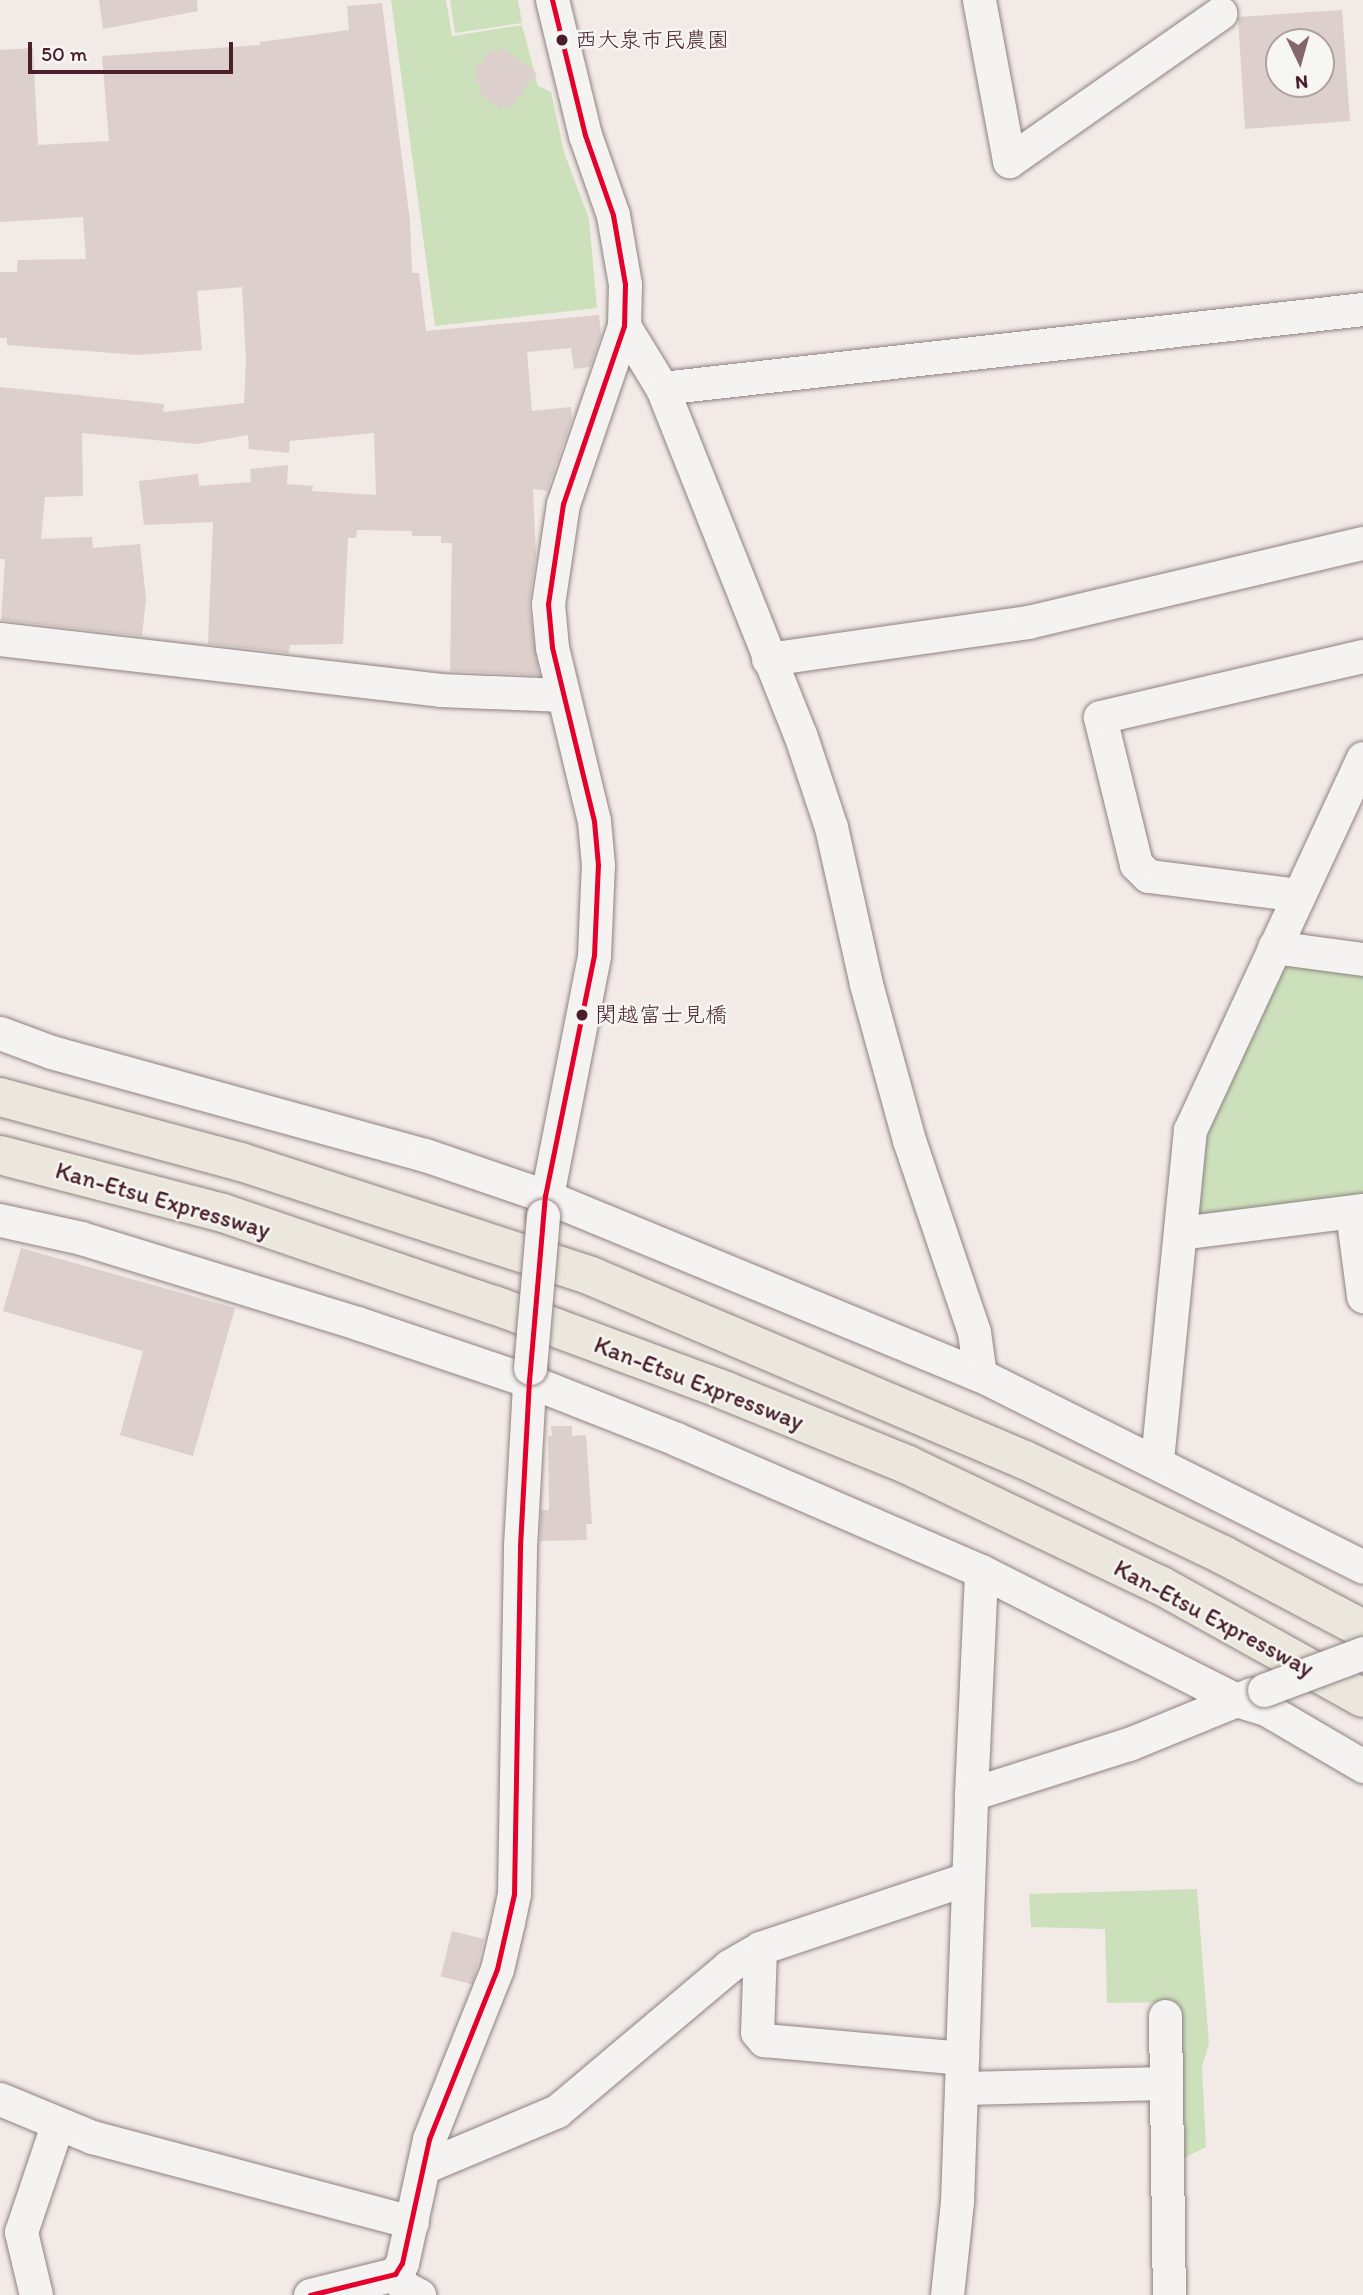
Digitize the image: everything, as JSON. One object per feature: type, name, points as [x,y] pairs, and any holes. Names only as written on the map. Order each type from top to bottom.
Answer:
[{"type":"highway","points":[[0,1097],[242,1162],[591,1276],[1025,1460],[1223,1555],[1363,1629]]},
{"type":"highway","name":"Kan-Etsu Expressway","points":[[0,1155],[223,1213],[494,1305],[726,1391],[908,1465],[1148,1579],[1363,1698]]},
{"type":"street","points":[[310,2295],[407,2285],[412,2222],[438,2114],[497,1969],[514,1894],[520,1546],[529,1374],[544,1206],[594,955],[598,865],[594,821],[563,695],[548,604],[554,545],[564,504],[624,326],[625,284],[612,215],[585,135],[552,0]]},
{"type":"street","points":[[979,0],[1009,161],[1220,13]]},
{"type":"street","points":[[662,388],[1363,309]]},
{"type":"street","points":[[624,326],[662,388],[800,734],[831,827],[869,998],[909,1140],[974,1332],[980,1375]]},
{"type":"street","points":[[768,659],[1028,622],[1363,542]]},
{"type":"street","points":[[0,639],[440,690],[563,695]]},
{"type":"street","points":[[1299,895],[1148,876],[1136,864],[1100,718],[1363,656]]},
{"type":"street","points":[[1157,1460],[1190,1130],[1363,758]]},
{"type":"street","points":[[1275,947],[1363,959]]},
{"type":"street","points":[[0,1033],[51,1052],[425,1155],[544,1206],[980,1375],[1157,1460],[1363,1567]]},
{"type":"street","points":[[1180,1233],[1358,1211],[1363,1296]]},
{"type":"street","points":[[0,1220],[82,1238],[529,1374],[981,1570],[1250,1695],[1266,1709],[1363,1766]]},
{"type":"street","points":[[947,2295],[957,2202],[967,1879],[981,1570]]},
{"type":"street","points":[[971,1794],[1129,1744],[1363,1653]]},
{"type":"street","points":[[424,2167],[557,2111],[729,1966],[760,1948],[967,1879]]},
{"type":"street","points":[[760,1948],[757,2032],[764,2040],[962,2073],[1166,2082]]},
{"type":"street","points":[[1165,2016],[1169,2295]]},
{"type":"street","points":[[0,2099],[57,2125],[412,2222]]},
{"type":"street","points":[[36,2295],[21,2232],[57,2125]]},
{"type":"green space","name":"西大泉市民農園","points":[[391,0],[446,0],[452,36],[522,25],[538,86],[551,92],[564,152],[589,219],[597,308],[435,326]]},
{"type":"green space","points":[[450,0],[518,0],[522,23],[455,33]]},
{"type":"green space","points":[[1292,964],[1363,975],[1363,1196],[1205,1216],[1194,1209],[1204,1132],[1277,972]]},
{"type":"green space","points":[[1197,1889],[1209,2044],[1202,2066],[1206,2147],[1184,2158],[1173,2002],[1107,2003],[1105,1929],[1031,1927],[1029,1894]]},
{"type":"building","points":[[99,0],[197,0],[198,11],[103,29]]},
{"type":"building","points":[[382,3],[410,221],[412,273],[419,273],[426,331],[599,315],[601,335],[590,367],[574,369],[571,348],[527,352],[532,411],[571,407],[572,419],[547,491],[533,489],[536,556],[529,605],[539,675],[450,671],[452,543],[441,543],[441,536],[412,536],[412,531],[357,530],[356,538],[348,538],[343,644],[290,645],[289,653],[208,644],[213,522],[144,525],[139,481],[198,474],[199,486],[251,482],[250,469],[288,465],[287,484],[313,486],[312,491],[376,495],[374,433],[290,441],[289,453],[249,449],[248,435],[196,444],[82,433],[83,496],[45,497],[41,539],[92,537],[93,548],[140,544],[146,599],[142,636],[1,620],[5,559],[0,559],[0,387],[164,404],[163,412],[244,403],[246,360],[242,287],[197,291],[202,350],[139,355],[7,345],[7,338],[0,338],[0,272],[17,272],[18,260],[86,259],[83,217],[0,222],[0,50],[33,48],[38,145],[109,141],[102,56],[260,45],[260,42],[349,30],[347,6]]},
{"type":"building","points":[[1342,10],[1350,121],[1245,129],[1238,17]]},
{"type":"building","points":[[502,47],[537,73],[510,109],[504,104],[500,109],[478,93],[482,87],[475,81],[479,76],[474,72],[491,49],[498,53]]},
{"type":"building","points":[[21,1248],[235,1308],[193,1456],[120,1435],[143,1351],[3,1311]]},
{"type":"building","points":[[551,1426],[572,1426],[572,1436],[586,1435],[592,1524],[586,1524],[587,1540],[540,1541],[541,1510],[549,1510],[548,1436],[552,1436]]},
{"type":"building","points":[[452,1931],[484,1939],[473,1985],[441,1977]]},
{"type":"transit line","points":[[310,2295],[395,2274],[402,2263],[429,2139],[497,1969],[514,1894],[520,1546],[529,1381],[545,1196],[594,955],[598,865],[594,821],[552,647],[548,604],[563,504],[624,326],[625,284],[613,215],[585,135],[552,0]]},
{"type":"place","name":"西大泉市民農園","points":[[562,40]]},
{"type":"place","name":"関越富士見橋","points":[[582,1015]]}]
